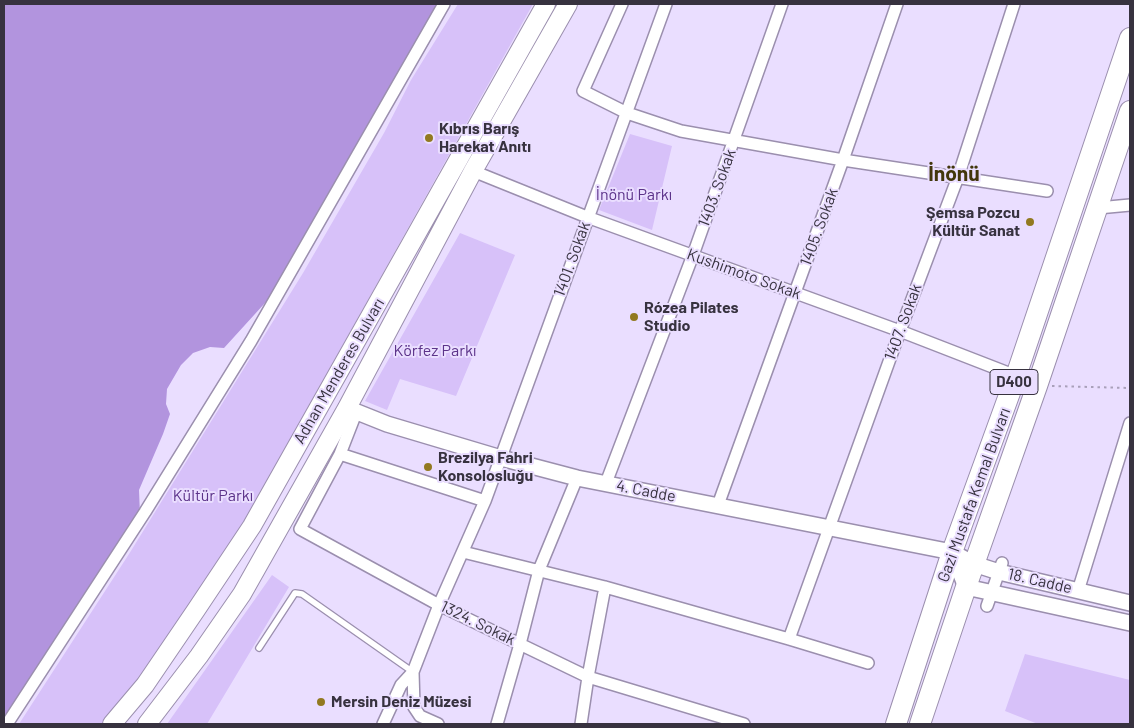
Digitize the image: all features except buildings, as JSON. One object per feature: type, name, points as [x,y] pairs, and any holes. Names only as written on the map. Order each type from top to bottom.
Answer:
[{"type":"highway","name":"Gazi Mustafa Kemal Bulvarı","points":[[896,724],[952,552],[1016,376],[1130,38]]},
{"type":"highway","name":"Gazi Mustafa Kemal Bulvarı","points":[[920,724],[1130,111]]},
{"type":"main road","name":"Adnan Menderes Bulvarı","points":[[112,724],[150,677],[252,526],[546,4]]},
{"type":"main road","name":"Adnan Menderes Bulvarı","points":[[147,724],[199,656],[242,594],[352,410],[473,170],[568,4]]},
{"type":"street","points":[[7,724],[145,512],[251,341],[444,4]]},
{"type":"street","points":[[622,4],[583,91],[627,113],[681,131],[844,160],[1047,191]]},
{"type":"street","name":"1401. Sokak","points":[[414,672],[439,605],[485,501],[666,4]]},
{"type":"street","name":"1403. Sokak","points":[[606,483],[693,255],[782,4]]},
{"type":"street","name":"1405. Sokak","points":[[718,505],[844,160],[897,4]]},
{"type":"street","name":"1407. Sokak","points":[[789,639],[828,527],[958,177],[1014,4]]},
{"type":"street","name":"Kushimoto Sokak","points":[[473,170],[587,217],[900,331],[1016,376]]},
{"type":"street","points":[[1098,208],[1130,205]]},
{"type":"street","points":[[352,410],[340,454],[485,501]]},
{"type":"street","name":"4. Cadde","points":[[352,410],[387,424],[500,458],[577,478],[952,552]]},
{"type":"street","points":[[1078,590],[1130,423]]},
{"type":"street","name":"1324. Sokak","points":[[340,454],[300,529],[439,605],[588,678],[744,724]]},
{"type":"street","points":[[497,724],[539,570],[577,478]]},
{"type":"street","points":[[463,552],[605,587],[789,639],[868,664]]},
{"type":"street","points":[[952,552],[966,586]]},
{"type":"street","name":"18. Cadde","points":[[952,552],[974,564],[1000,568],[1130,603]]},
{"type":"street","points":[[989,599],[1000,568]]},
{"type":"street","name":"18. Cadde","points":[[966,586],[989,599],[1130,623]]},
{"type":"street","points":[[581,724],[605,587]]},
{"type":"street","points":[[382,724],[401,685],[414,672]]},
{"type":"street","points":[[414,672],[414,707],[420,716],[438,724]]},
{"type":"lane","points":[[259,648],[295,593],[302,594],[414,672]]},
{"type":"path","points":[[1037,386],[1130,388]]},
{"type":"green space","name":"Kültür Parkı","points":[[458,4],[533,4],[246,519],[134,689],[105,724],[19,724],[129,554],[303,273],[384,133],[411,80]]},
{"type":"green space","name":"İnönü Parkı","points":[[630,134],[672,146],[652,230],[599,210]]},
{"type":"green space","name":"Körfez Parkı","points":[[460,233],[515,255],[456,396],[400,379],[387,410],[365,401]]},
{"type":"green space","points":[[272,575],[289,587],[207,724],[167,724]]},
{"type":"green space","points":[[1025,654],[1130,680],[1130,724],[1038,724],[1005,711]]},
{"type":"shaded area","points":[[4,4],[438,4],[275,292],[224,348],[210,347],[193,353],[181,365],[167,389],[166,404],[170,414],[139,490],[140,515],[4,722]]},
{"type":"place","name":"Kıbrıs Barış Harekat Anıtı","points":[[429,138]]},
{"type":"place","name":"Şemsa Pozcu Kültür Sanat","points":[[1030,222]]},
{"type":"place","name":"Rózea Pilates Studio","points":[[634,317]]},
{"type":"place","name":"Brezilya Fahri Konsolosluğu","points":[[428,467]]},
{"type":"place","name":"Mersin Deniz Müzesi","points":[[321,702]]},
{"type":"district","name":"İnönü","points":[[954,174]]}]
